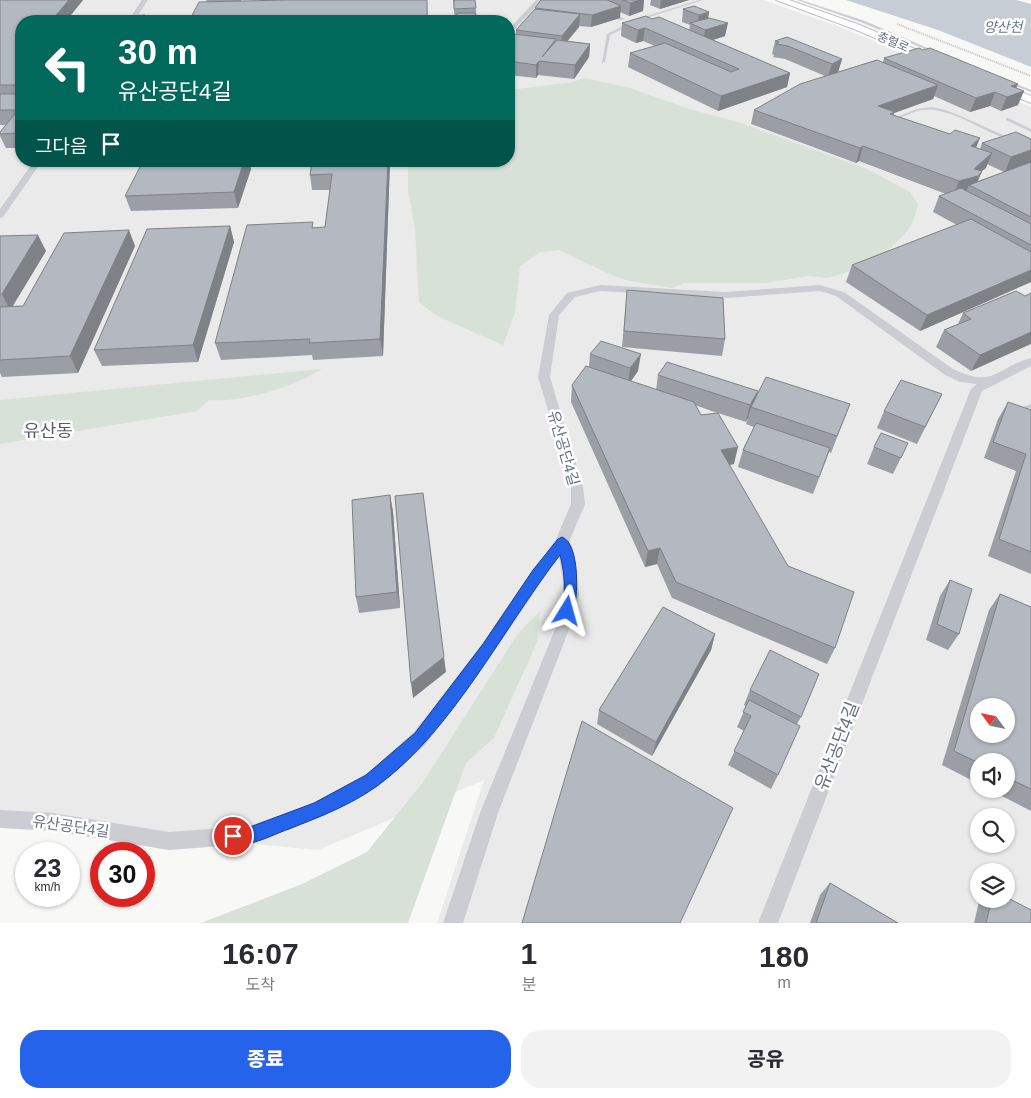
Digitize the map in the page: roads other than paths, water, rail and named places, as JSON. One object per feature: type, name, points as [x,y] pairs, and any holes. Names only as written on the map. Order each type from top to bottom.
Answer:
[{"type":"main road","name":"충렬로","points":[[780,0],[857,26],[948,65]]},
{"type":"main road","points":[[985,81],[1031,100]]},
{"type":"street","points":[[135,15],[145,0]]},
{"type":"street","points":[[515,27],[540,0]]},
{"type":"street","points":[[577,0],[622,19]]},
{"type":"street","points":[[0,215],[34,167]]},
{"type":"street","name":"유산공단4길","points":[[0,819],[53,822],[169,841],[250,835],[318,810],[372,781],[420,738],[488,648],[562,542],[578,504],[577,487],[544,377],[554,315],[571,295],[600,288],[725,295],[806,288],[825,289],[840,294],[949,372],[964,378],[991,382]]},
{"type":"street","name":"유산공단4길","points":[[768,923],[977,389],[1031,362]]},
{"type":"street","points":[[453,923],[489,813],[563,627],[572,595],[569,565],[562,542]]},
{"type":"lane","points":[[637,20],[702,0]]},
{"type":"lane","points":[[798,0],[864,22],[942,55]]},
{"type":"lane","points":[[603,62],[609,34],[630,23]]},
{"type":"lane","points":[[1004,80],[1031,91]]},
{"type":"lane","points":[[894,124],[888,121],[921,109],[931,108],[1014,139]]},
{"type":"lane","points":[[1006,119],[1031,131]]},
{"type":"lane","points":[[1002,143],[1019,140]]},
{"type":"lane","points":[[1013,413],[1024,406],[1031,406]]},
{"type":"water","name":"양산천","points":[[846,0],[1016,0],[1031,4],[1031,67],[938,30]]},
{"type":"district","name":"유산동","points":[[48,431]]}]
